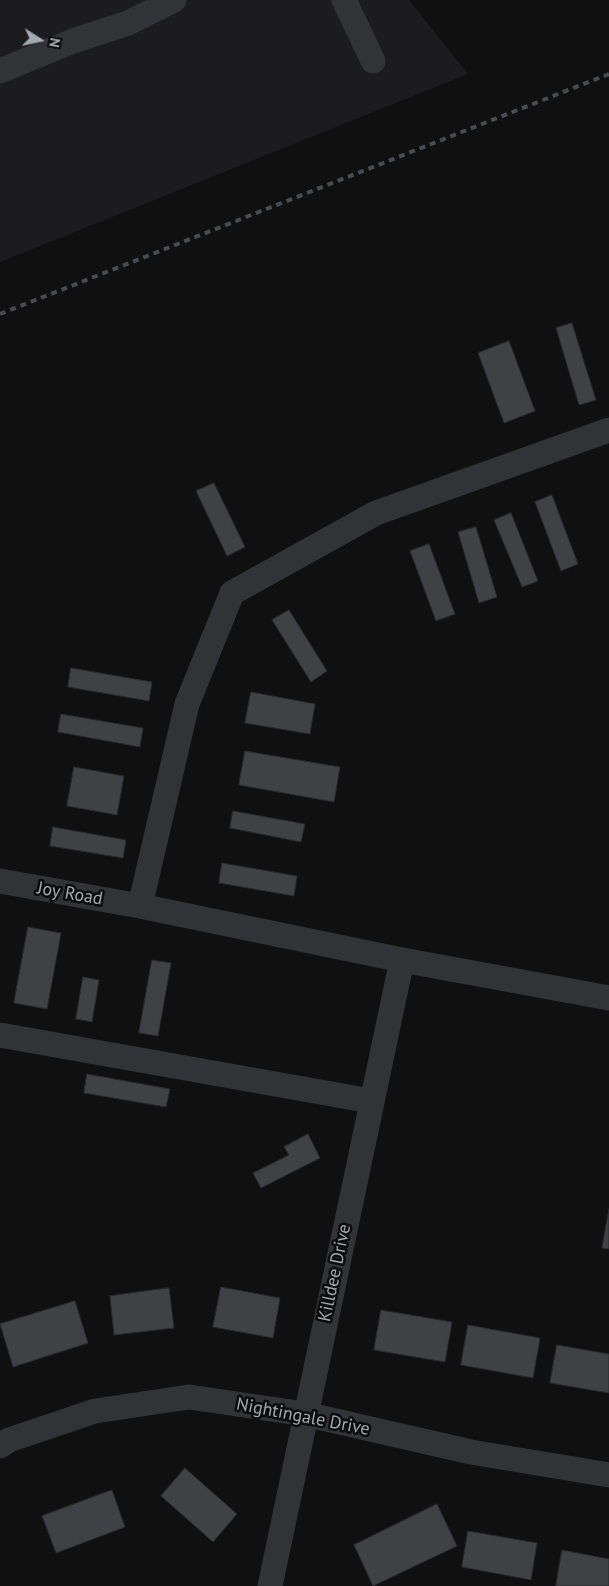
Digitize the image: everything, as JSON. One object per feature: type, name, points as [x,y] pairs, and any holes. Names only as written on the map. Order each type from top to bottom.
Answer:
[{"type":"street","points":[[0,71],[73,41],[128,23],[174,0]]},
{"type":"street","points":[[344,0],[373,61]]},
{"type":"street","points":[[140,906],[187,704],[232,594],[376,514],[609,430]]},
{"type":"street","name":"Joy Road","points":[[0,881],[140,906],[402,960],[609,998]]},
{"type":"street","name":"Killdee Drive","points":[[270,1586],[402,960]]},
{"type":"street","points":[[0,1035],[371,1101]]},
{"type":"street","name":"Nightingale Drive","points":[[0,1446],[9,1440],[95,1411],[189,1397],[305,1414],[471,1452],[609,1475]]},
{"type":"shaded area","points":[[0,0],[409,0],[468,74],[0,262]]},
{"type":"building","points":[[572,323],[596,400],[579,405],[556,328]]},
{"type":"building","points":[[509,341],[535,411],[504,423],[478,353]]},
{"type":"building","points":[[214,483],[245,547],[227,556],[196,491]]},
{"type":"building","points":[[552,495],[578,564],[561,571],[535,502]]},
{"type":"building","points":[[511,513],[538,581],[522,587],[494,520]]},
{"type":"building","points":[[476,527],[497,597],[479,603],[458,532]]},
{"type":"building","points":[[429,544],[455,614],[436,621],[410,551]]},
{"type":"building","points":[[289,610],[327,671],[311,682],[272,620]]},
{"type":"building","points":[[71,668],[152,682],[149,701],[68,687]]},
{"type":"building","points":[[251,692],[315,704],[310,734],[245,723]]},
{"type":"building","points":[[61,714],[143,728],[140,747],[58,732]]},
{"type":"building","points":[[245,751],[340,767],[334,802],[239,785]]},
{"type":"building","points":[[74,767],[124,776],[117,815],[67,806]]},
{"type":"building","points":[[233,811],[305,824],[301,842],[230,828]]},
{"type":"building","points":[[53,827],[126,840],[123,858],[50,846]]},
{"type":"building","points":[[222,863],[297,876],[294,896],[219,883]]},
{"type":"building","points":[[28,927],[61,933],[47,1009],[14,1003]]},
{"type":"building","points":[[152,960],[171,963],[158,1036],[139,1033]]},
{"type":"building","points":[[83,977],[99,980],[92,1022],[76,1019]]},
{"type":"building","points":[[87,1074],[170,1089],[166,1107],[84,1093]]},
{"type":"building","points":[[308,1134],[320,1158],[261,1188],[253,1173],[289,1155],[284,1147]]},
{"type":"building","points":[[609,1209],[609,1249],[602,1248]]},
{"type":"building","points":[[221,1287],[280,1298],[273,1338],[213,1327]]},
{"type":"building","points":[[169,1288],[174,1328],[114,1335],[110,1296]]},
{"type":"building","points":[[75,1301],[88,1343],[13,1367],[0,1324]]},
{"type":"building","points":[[381,1310],[452,1322],[445,1362],[374,1350]]},
{"type":"building","points":[[468,1325],[540,1338],[533,1378],[461,1365]]},
{"type":"building","points":[[557,1345],[609,1354],[609,1393],[550,1383]]},
{"type":"building","points":[[185,1468],[237,1514],[213,1542],[161,1496]]},
{"type":"building","points":[[112,1490],[125,1527],[56,1553],[42,1516]]},
{"type":"building","points":[[437,1504],[457,1546],[373,1586],[354,1545]]},
{"type":"building","points":[[468,1531],[537,1543],[531,1580],[462,1567]]},
{"type":"building","points":[[562,1550],[609,1559],[609,1586],[556,1586]]},
{"type":"railway","points":[[0,314],[609,74]]}]
